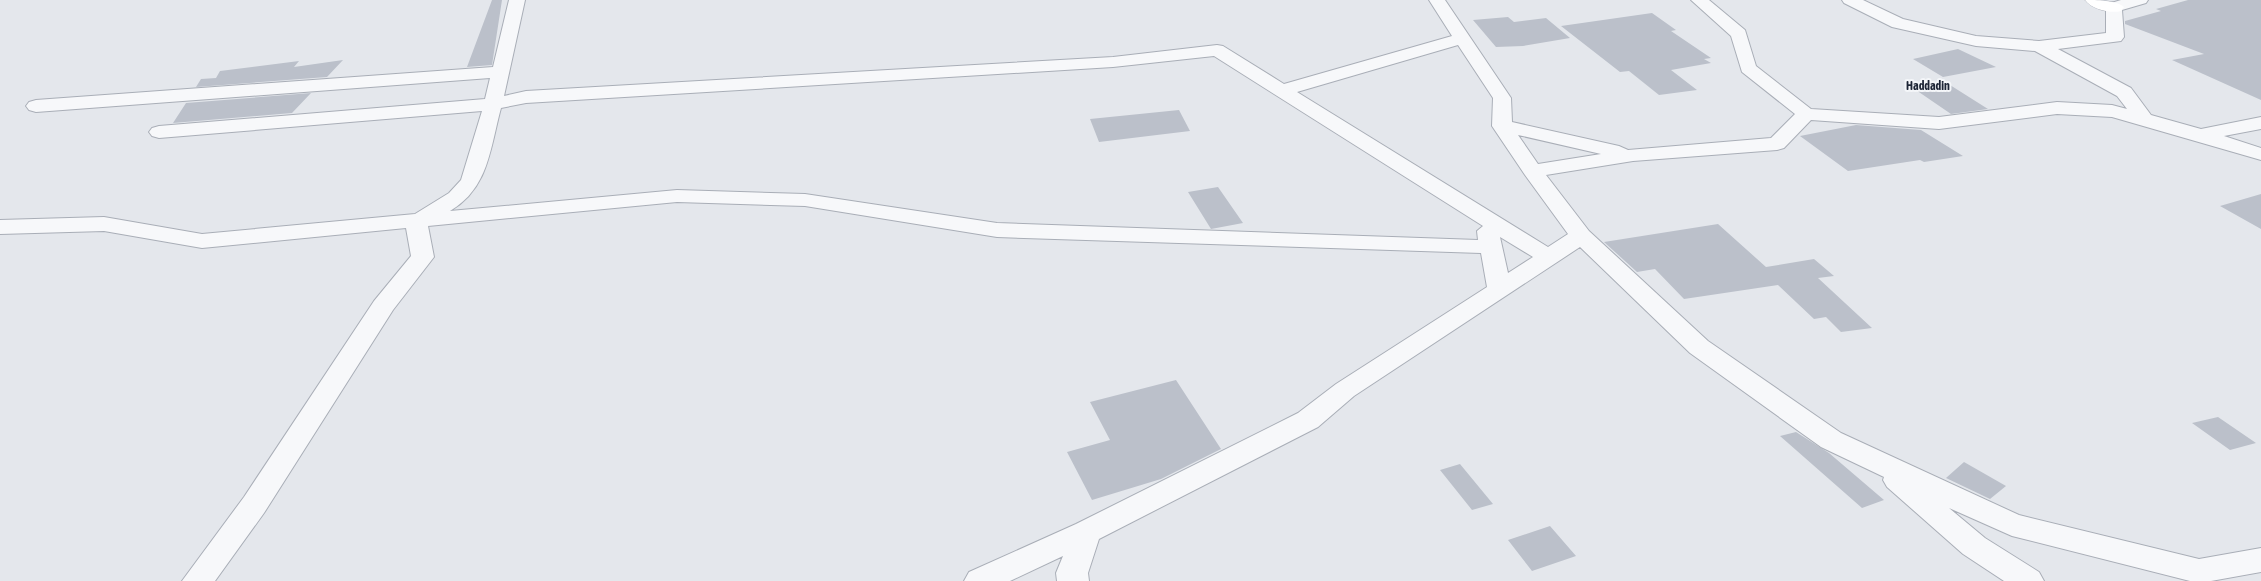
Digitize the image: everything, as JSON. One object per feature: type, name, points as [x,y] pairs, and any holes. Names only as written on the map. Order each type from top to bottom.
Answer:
[{"type":"street","points":[[416,222],[457,198],[471,181],[493,104],[517,0]]},
{"type":"street","points":[[1437,0],[1502,98],[1502,126],[1532,171],[1581,236],[1699,347],[1831,440],[2012,525],[2199,571],[2261,560]]},
{"type":"street","points":[[1699,0],[1739,34],[1748,68],[1806,114],[1939,123],[2057,108],[2112,111],[2261,154]]},
{"type":"street","points":[[1850,0],[1898,23],[1976,41],[2040,46],[2115,37],[2114,7]]},
{"type":"street","points":[[2094,0],[2114,7],[2140,0]]},
{"type":"street","points":[[1281,90],[1463,38]]},
{"type":"street","points":[[2040,46],[2124,92],[2145,120]]},
{"type":"street","points":[[158,132],[493,104],[526,97],[1113,62],[1217,50],[1548,257]]},
{"type":"street","points":[[36,106],[500,72]]},
{"type":"street","points":[[1532,171],[1633,155],[1777,144],[1806,114]]},
{"type":"street","points":[[2196,136],[2261,123]]},
{"type":"street","points":[[1502,126],[1633,155]]},
{"type":"street","points":[[0,227],[104,224],[202,241],[677,196],[805,200],[997,230],[1492,247]]},
{"type":"street","points":[[1486,217],[1499,289]]},
{"type":"street","points":[[198,581],[254,505],[383,306],[423,257],[416,222]]},
{"type":"street","points":[[980,581],[1087,532],[1308,420],[1345,390],[1581,236]]},
{"type":"street","points":[[1875,460],[1974,546],[2028,581]]},
{"type":"street","points":[[1073,581],[1072,573],[1087,532]]},
{"type":"building","points":[[492,0],[502,0],[492,65],[467,67]]},
{"type":"building","points":[[2188,0],[2261,0],[2261,100],[2172,60],[2204,54],[2125,24],[2125,21],[2161,11],[2156,9]]},
{"type":"building","points":[[1652,13],[1676,30],[1671,31],[1711,58],[1704,59],[1711,63],[1671,70],[1697,90],[1659,95],[1629,71],[1620,72],[1561,26]]},
{"type":"building","points":[[1508,17],[1514,22],[1546,18],[1570,38],[1523,46],[1496,47],[1473,20]]},
{"type":"building","points":[[1958,49],[1996,67],[1943,77],[1913,59]]},
{"type":"building","points":[[343,60],[327,77],[196,87],[201,79],[216,78],[220,71],[299,61],[294,67]]},
{"type":"building","points":[[1950,85],[1988,109],[1951,114],[1913,88]]},
{"type":"building","points":[[311,93],[292,113],[173,123],[186,103]]},
{"type":"building","points":[[1179,110],[1190,131],[1099,142],[1090,119]]},
{"type":"building","points":[[1856,125],[1921,130],[1963,156],[1924,162],[1920,160],[1848,171],[1800,136]]},
{"type":"building","points":[[1218,187],[1243,223],[1211,229],[1188,192]]},
{"type":"building","points":[[2261,194],[2261,229],[2220,206]]},
{"type":"building","points":[[1718,224],[1766,267],[1814,259],[1834,276],[1818,278],[1872,328],[1841,332],[1826,317],[1814,319],[1778,285],[1684,299],[1655,269],[1637,272],[1604,242]]},
{"type":"building","points":[[1176,380],[1221,449],[1161,479],[1092,500],[1067,452],[1110,440],[1090,402]]},
{"type":"building","points":[[2218,417],[2256,443],[2230,450],[2192,423]]},
{"type":"building","points":[[1796,432],[1829,453],[1884,500],[1862,508],[1780,436]]},
{"type":"building","points":[[1964,462],[2006,486],[1990,499],[1946,478]]},
{"type":"building","points":[[1460,464],[1493,504],[1472,510],[1440,470]]},
{"type":"building","points":[[1550,526],[1576,556],[1532,571],[1508,540]]},
{"type":"district","name":"Haddadin","points":[[1928,86]]}]
